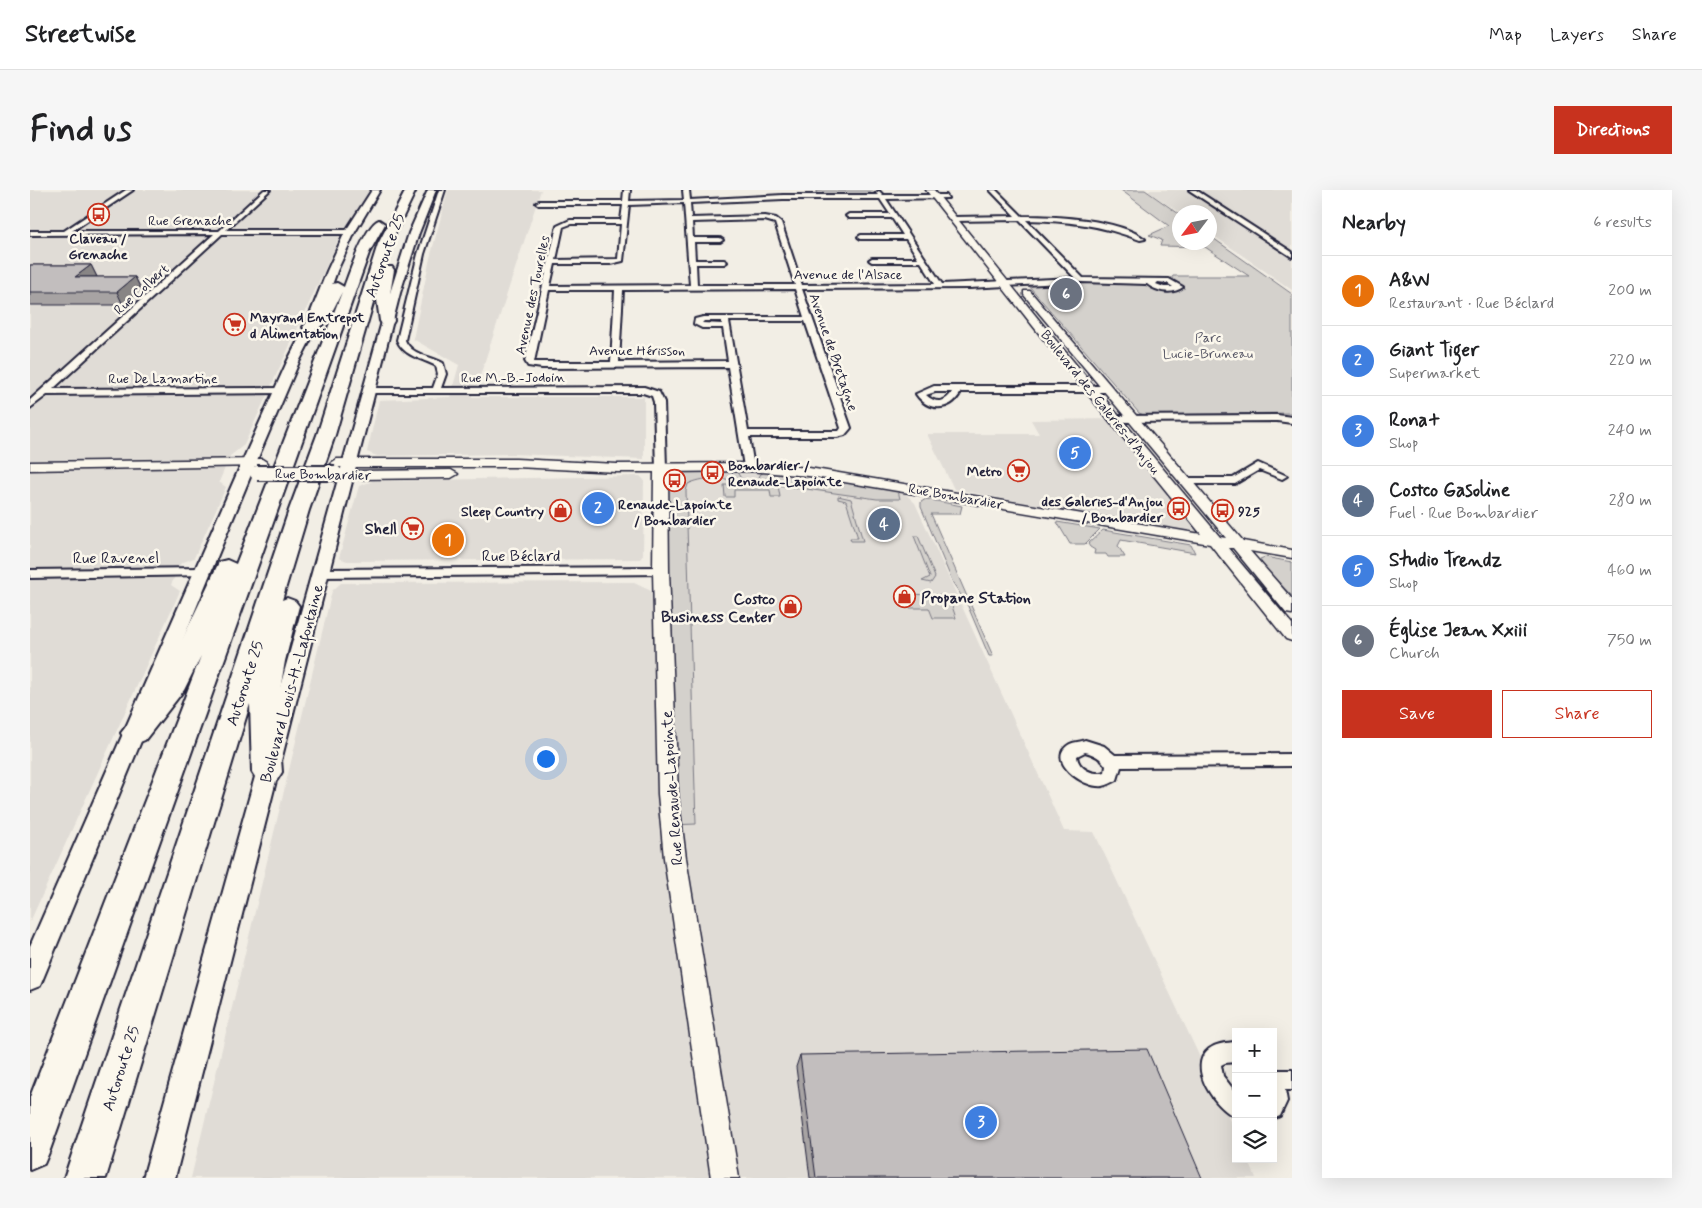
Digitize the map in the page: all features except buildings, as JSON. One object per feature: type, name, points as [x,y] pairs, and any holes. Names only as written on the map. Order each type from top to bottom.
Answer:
[{"type":"highway","name":"Autoroute 25","points":[[30,1150],[363,253],[399,190]]},
{"type":"highway","name":"Autoroute 25","points":[[85,1178],[296,520],[326,435],[384,244],[410,190]]},
{"type":"highway","points":[[384,244],[387,270],[383,294],[387,321]]},
{"type":"highway","points":[[311,327],[325,311],[342,279],[363,253]]},
{"type":"highway","points":[[135,733],[175,684],[211,608],[249,514],[304,412]]},
{"type":"highway","points":[[267,772],[263,708],[278,636],[316,509],[326,435]]},
{"type":"main road","points":[[30,977],[203,572],[253,468],[281,391],[311,327],[321,297],[350,232],[376,190]]},
{"type":"main road","name":"Boulevard Louis-H.-Lafontaine","points":[[159,1178],[320,573],[342,468],[369,391],[387,321],[412,240],[432,190]]},
{"type":"street","points":[[65,233],[130,190]]},
{"type":"street","name":"Rue Colbert","points":[[30,405],[267,190]]},
{"type":"street","points":[[436,391],[442,374],[440,365],[408,350],[402,345],[401,340],[421,254],[442,190]]},
{"type":"street","points":[[552,262],[621,260],[627,190]]},
{"type":"street","points":[[686,190],[694,288]]},
{"type":"street","points":[[768,190],[771,198]]},
{"type":"street","points":[[877,190],[940,286]]},
{"type":"street","name":"Boulevard des Galeries-d'Anjou","points":[[930,190],[946,197],[986,246]]},
{"type":"street","points":[[993,190],[1081,280]]},
{"type":"street","points":[[1192,190],[1292,255]]},
{"type":"street","points":[[539,203],[566,200],[626,203],[938,194]]},
{"type":"street","name":"Boulevard des Galeries-d'Anjou","points":[[938,194],[954,219],[1044,332],[1292,636]]},
{"type":"street","points":[[849,216],[894,216]]},
{"type":"street","name":"Avenue de Bretagne","points":[[689,220],[770,218],[777,220],[808,319],[846,428],[842,433]]},
{"type":"street","points":[[954,219],[1073,220],[1130,233],[1142,239]]},
{"type":"street","name":"Avenue des Tourelles","points":[[542,365],[531,364],[529,359],[562,224],[570,222],[625,222]]},
{"type":"street","name":"Rue Grenache","points":[[30,233],[350,232]]},
{"type":"street","points":[[861,237],[908,237]]},
{"type":"street","points":[[690,240],[720,240]]},
{"type":"street","points":[[872,260],[923,260]]},
{"type":"street","points":[[692,262],[724,262]]},
{"type":"street","name":"Boulevard des Galeries-d'Anjou","points":[[1010,273],[1187,481],[1249,560],[1292,609]]},
{"type":"street","name":"Avenue de l'Alsace","points":[[546,288],[940,286],[1081,280],[1151,282]]},
{"type":"street","points":[[615,364],[619,288]]},
{"type":"street","points":[[749,467],[726,323],[808,319]]},
{"type":"street","points":[[1044,332],[1061,332]]},
{"type":"street","name":"Avenue Hérisson","points":[[542,365],[733,364]]},
{"type":"street","points":[[958,389],[1108,389]]},
{"type":"street","name":"Rue M.-B.-Jodoin","points":[[369,391],[644,390],[656,394]]},
{"type":"street","name":"Rue De Lamartine","points":[[45,392],[281,391]]},
{"type":"street","name":"Rue Renaude-Lapointe","points":[[656,394],[659,402],[661,468],[661,571],[668,794],[675,858],[725,1178]]},
{"type":"street","points":[[1114,419],[1277,418],[1292,420]]},
{"type":"street","name":"Avenue de Bretagne","points":[[744,434],[842,433],[852,440]]},
{"type":"street","name":"Rue Bombardier","points":[[30,466],[342,468],[359,475],[435,475],[617,468],[749,467],[825,474],[1292,554]]},
{"type":"street","points":[[1187,481],[1235,481],[1258,466],[1282,476]]},
{"type":"street","name":"Rue Bombardier","points":[[30,475],[253,468]]},
{"type":"street","name":"Rue Béclard","points":[[320,573],[661,571]]},
{"type":"street","name":"Rue Ravenel","points":[[30,574],[203,572]]},
{"type":"street","points":[[1112,761],[1292,760]]},
{"type":"street","points":[[1232,1052],[1218,1054],[1210,1067],[1216,1087],[1224,1098],[1232,1104]]},
{"type":"street","points":[[1277,1082],[1292,1080]]},
{"type":"shaded area","points":[[30,190],[370,190],[340,236],[244,445],[230,456],[219,482],[226,487],[194,558],[181,563],[171,585],[180,591],[30,922]]},
{"type":"shaded area","points":[[448,190],[541,190],[476,388],[471,397],[644,397],[644,459],[512,454],[377,456],[367,452],[379,400],[450,397],[459,365],[413,339],[430,258]]},
{"type":"shaded area","points":[[1146,190],[1292,190],[1292,290],[1217,238],[1217,205],[1172,205],[1172,208]]},
{"type":"shaded area","points":[[1115,419],[1214,540],[954,489],[927,434],[1039,434],[1031,420]]},
{"type":"shaded area","points":[[734,467],[897,486],[915,503],[1064,831],[1094,832],[1232,1125],[1232,1163],[1250,1163],[1256,1178],[191,1178],[332,591],[341,583],[632,582],[662,596],[661,468]]},
{"type":"shaded area","points":[[640,476],[644,480],[643,555],[640,559],[347,561],[339,558],[359,486],[373,481]]},
{"type":"green space","name":"Parc Lucie-Bruneau","points":[[1121,190],[1145,190],[1172,209],[1172,246],[1160,246],[1162,240],[1149,235],[1169,226]]},
{"type":"green space","points":[[873,191],[877,197],[817,195],[816,192]]},
{"type":"green space","name":"Parc Lucie-Bruneau","points":[[1217,241],[1292,294],[1292,413],[1144,415],[1139,413],[1029,286],[1055,283],[1135,283],[1147,286],[1171,279],[1173,276],[1249,276],[1210,250],[1217,250]]},
{"type":"green space","points":[[734,467],[745,485],[756,485],[760,475],[768,468],[897,486],[900,499],[877,499],[778,485],[780,497],[771,497],[770,490],[734,490],[734,497],[725,497],[724,485],[738,485],[721,478],[699,480],[688,484],[686,491],[696,824],[672,825],[661,468]]},
{"type":"green space","points":[[838,496],[851,499],[863,541],[851,541],[850,538],[858,538],[846,501],[838,499]]},
{"type":"green space","points":[[926,499],[962,506],[960,514],[931,514],[993,656],[989,656],[967,604],[953,583],[921,507],[921,502]]},
{"type":"green space","points":[[1057,522],[1100,529],[1085,544],[1070,544]]},
{"type":"green space","points":[[1103,530],[1191,545],[1195,553],[1121,540],[1118,546],[1125,557],[1108,557],[1106,554],[1094,554],[1095,550],[1088,544]]},
{"type":"green space","points":[[914,536],[918,536],[935,577],[931,583],[922,581],[930,577]]},
{"type":"green space","points":[[1265,557],[1292,562],[1292,596],[1262,565],[1260,559]]},
{"type":"green space","points":[[901,594],[941,595],[951,603],[956,618],[933,618],[929,608],[906,608]]},
{"type":"place","name":"Claveau / Grenache","points":[[98,215]]},
{"type":"place","name":"Église Jean Xxiii","points":[[1066,294]]},
{"type":"place","name":"Mayrand Entrepot d Alimentation","points":[[234,325]]},
{"type":"place","name":"Studio Trendz","points":[[1075,453]]},
{"type":"place","name":"Metro","points":[[1018,471]]},
{"type":"place","name":"Bombardier / Renaude-Lapointe","points":[[712,473]]},
{"type":"place","name":"Renaude-Lapointe / Bombardier","points":[[675,481]]},
{"type":"place","name":"Giant Tiger","points":[[598,508]]},
{"type":"place","name":"des Galeries-d'Anjou / Bombardier","points":[[1179,509]]},
{"type":"place","name":"Sleep Country","points":[[560,511]]},
{"type":"place","name":"925","points":[[1222,511]]},
{"type":"place","name":"Costco Gasoline","points":[[884,524]]},
{"type":"place","name":"Shell","points":[[413,528]]},
{"type":"place","name":"A&W","points":[[448,540]]},
{"type":"place","name":"Propane Station","points":[[905,597]]},
{"type":"place","name":"Costco Business Center","points":[[791,607]]},
{"type":"place","name":"Rona+","points":[[981,1122]]}]
